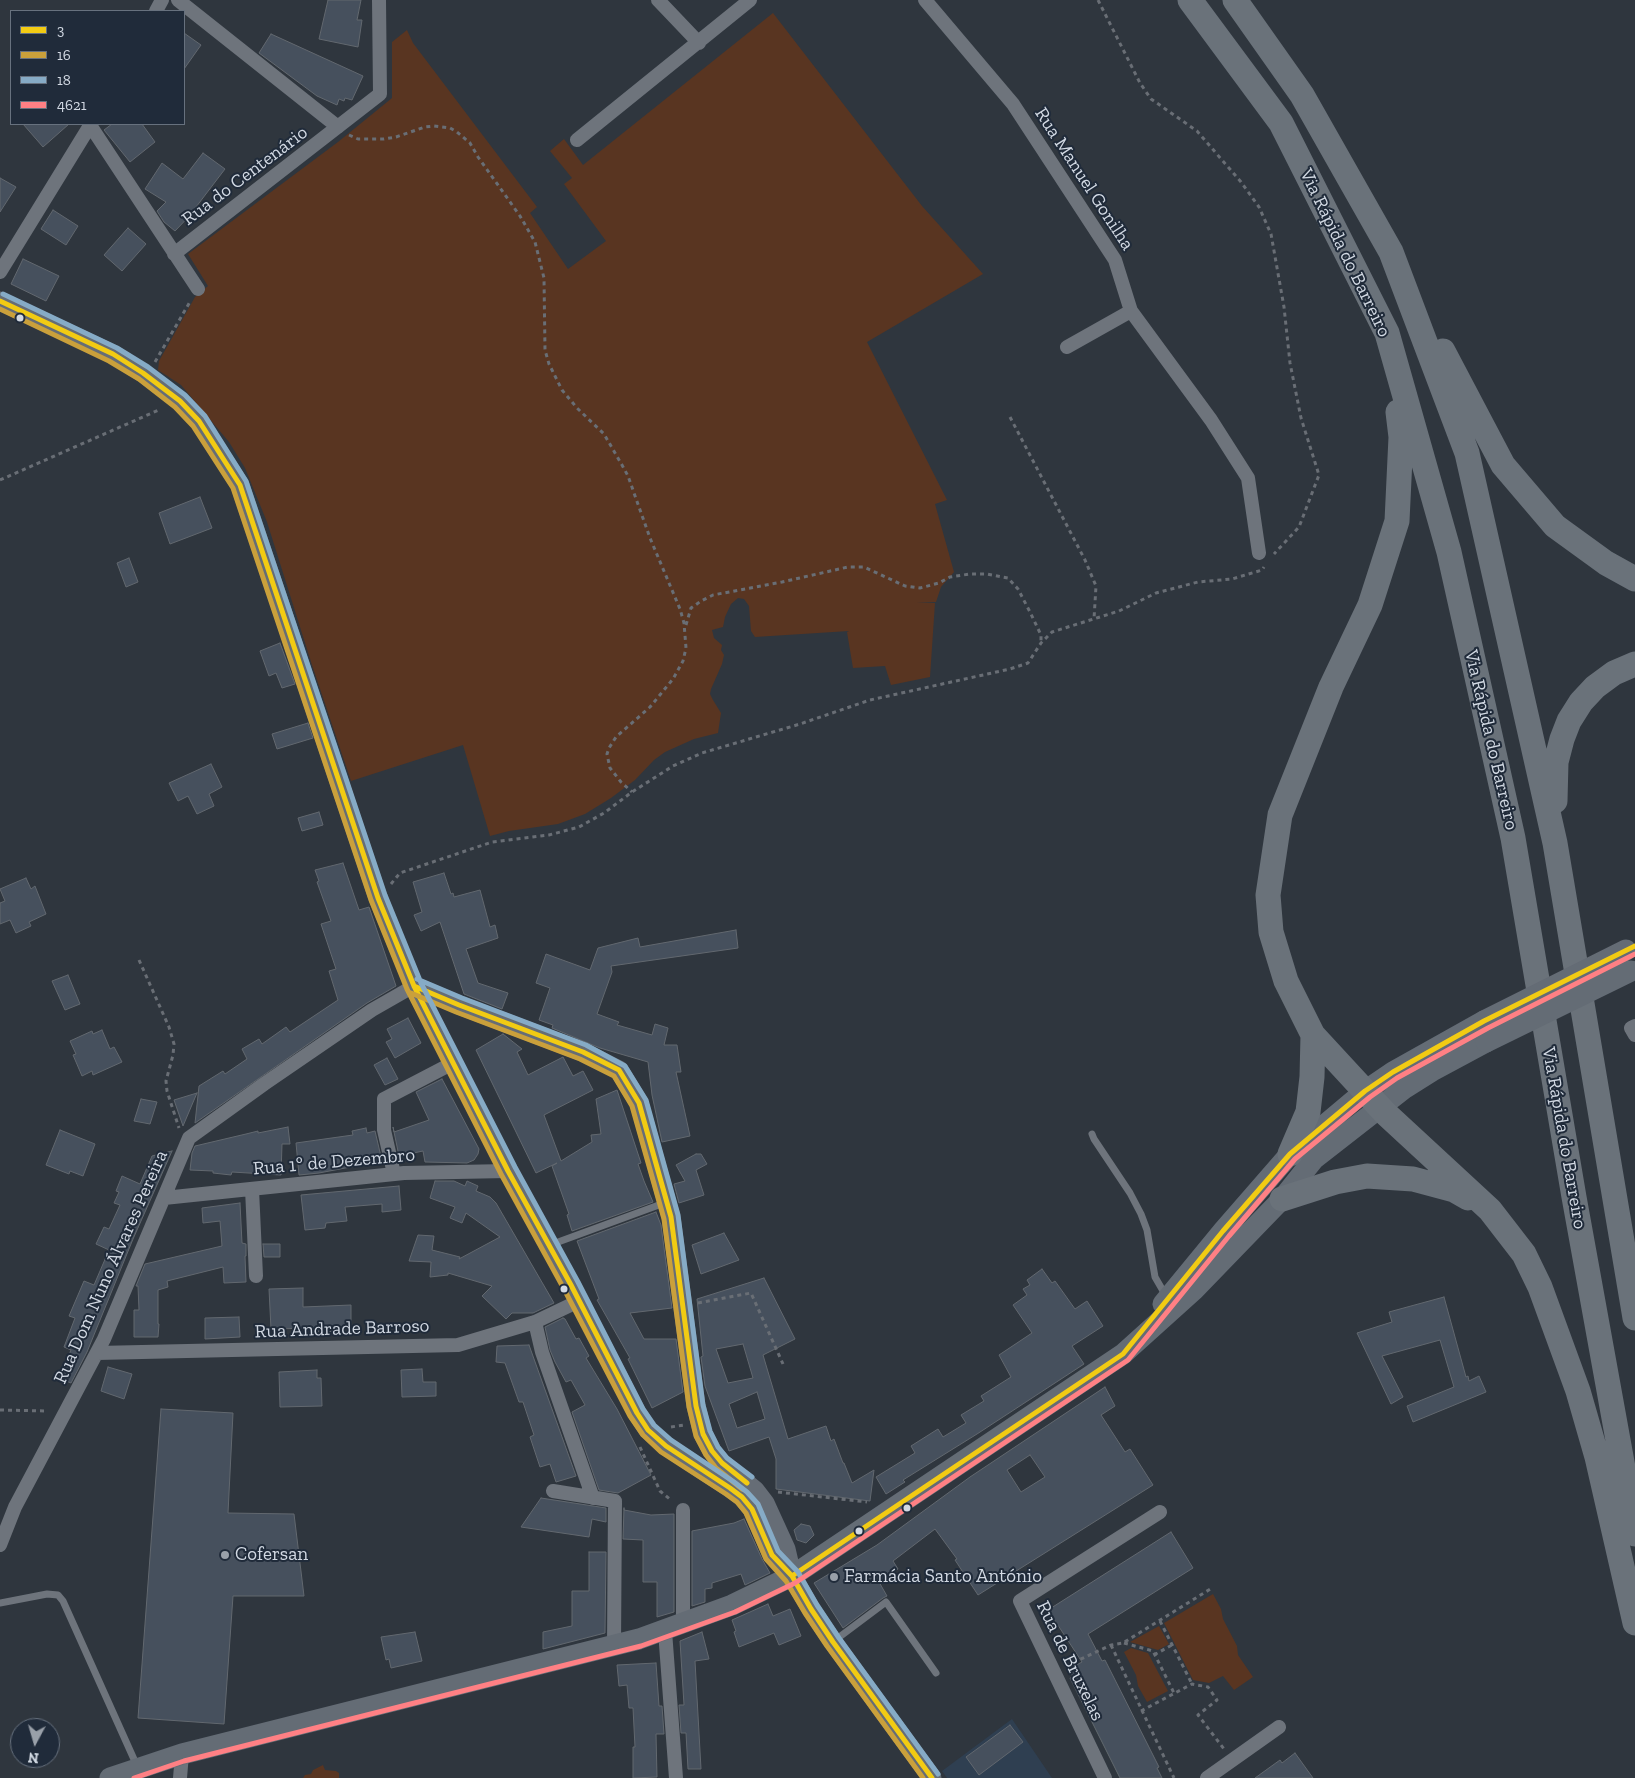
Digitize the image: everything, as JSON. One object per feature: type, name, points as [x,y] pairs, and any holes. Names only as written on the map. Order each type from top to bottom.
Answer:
[{"type":"highway","name":"Via Rápida do Barreiro","points":[[1190,0],[1280,123],[1387,332],[1449,552],[1513,838],[1574,1197],[1635,1534]]},
{"type":"highway","name":"Via Rápida do Barreiro","points":[[1235,0],[1302,96],[1391,252],[1467,453],[1555,843],[1635,1318]]},
{"type":"highway","points":[[1391,252],[1503,465],[1555,526],[1606,563],[1635,578]]},
{"type":"highway","points":[[1387,332],[1401,437],[1397,522],[1370,605],[1331,687],[1280,815],[1268,895],[1271,932],[1286,980],[1313,1035],[1372,1099],[1490,1210],[1524,1254],[1540,1286],[1578,1392],[1597,1457],[1635,1623]]},
{"type":"highway","points":[[1555,843],[1556,762],[1562,739],[1570,721],[1581,702],[1595,687],[1614,673],[1635,664]]},
{"type":"highway","points":[[1290,1154],[1308,1112],[1312,1077],[1313,1035]]},
{"type":"highway","points":[[1282,1199],[1335,1182],[1367,1176],[1422,1181],[1454,1190],[1490,1210]]},
{"type":"main road","points":[[110,1778],[182,1754],[614,1646],[674,1628],[732,1605],[792,1576],[1123,1354],[1194,1290],[1282,1199],[1314,1159],[1372,1099],[1393,1072],[1485,1031],[1632,959]]},
{"type":"main road","points":[[1123,1354],[1223,1230],[1290,1154],[1318,1132],[1372,1099]]},
{"type":"street","points":[[178,0],[338,128]]},
{"type":"street","name":"Rua do Centenário","points":[[174,254],[380,94],[379,0]]},
{"type":"street","points":[[658,0],[699,43]]},
{"type":"street","points":[[577,140],[750,0]]},
{"type":"street","name":"Rua Manuel Gonilha","points":[[925,0],[1013,104],[1115,260],[1131,311],[1212,420],[1248,478],[1265,559]]},
{"type":"street","points":[[0,272],[89,125]]},
{"type":"street","points":[[91,125],[198,289]]},
{"type":"street","points":[[0,301],[113,354],[143,373],[180,401],[198,421],[240,485],[378,898],[414,986],[508,1171],[550,1245],[637,1413],[648,1430],[674,1452],[730,1488],[752,1509],[772,1555],[792,1576],[833,1642],[932,1778]]},
{"type":"street","points":[[1067,347],[1131,311]]},
{"type":"street","points":[[187,1143],[264,1084],[372,1010],[414,986]]},
{"type":"street","points":[[414,986],[583,1052],[619,1070],[639,1104],[671,1217],[696,1406],[702,1434],[722,1463],[755,1490],[764,1503],[786,1549],[792,1576]]},
{"type":"street","points":[[1635,1026],[1631,1028],[1635,1035]]},
{"type":"street","points":[[394,1174],[384,1130],[384,1099],[453,1063]]},
{"type":"street","points":[[1237,1246],[1239,1229],[1318,1132]]},
{"type":"street","name":"Rua Dom Nuno Álvares Pereira","points":[[0,1545],[15,1507],[97,1353],[187,1143]]},
{"type":"street","name":"Rua 1º de Dezembro","points":[[164,1198],[394,1174],[508,1171]]},
{"type":"street","points":[[252,1189],[256,1276]]},
{"type":"street","name":"Rua Andrade Barroso","points":[[97,1353],[458,1345],[536,1322],[579,1301]]},
{"type":"street","points":[[536,1322],[542,1352],[593,1498]]},
{"type":"street","points":[[674,1452],[683,1453],[695,1449],[702,1434]]},
{"type":"street","points":[[553,1491],[615,1501],[614,1646]]},
{"type":"street","points":[[676,1778],[674,1628],[683,1510]]},
{"type":"street","name":"Rua de Bruxelas","points":[[1105,1778],[1020,1601],[1160,1512]]},
{"type":"street","points":[[1207,1778],[1279,1727]]},
{"type":"street","points":[[180,1778],[182,1754]]},
{"type":"lane","points":[[1092,1134],[1130,1193],[1141,1214],[1147,1230],[1155,1277],[1168,1298]]},
{"type":"lane","points":[[550,1245],[667,1202]]},
{"type":"lane","points":[[0,1602],[47,1594],[58,1596],[64,1601],[138,1768]]},
{"type":"lane","points":[[833,1642],[886,1602],[936,1673]]},
{"type":"path","points":[[378,898],[400,873],[492,842],[549,836],[579,826],[604,814],[632,792],[673,766],[702,753],[800,724],[870,700],[1010,669],[1028,663],[1041,643],[1052,632],[1118,611],[1156,593],[1198,582],[1232,579],[1262,570],[1265,559],[1299,527],[1314,492],[1319,474],[1300,418],[1271,234],[1259,207],[1242,182],[1197,131],[1151,99],[1140,83],[1098,0]]},
{"type":"path","points":[[338,128],[345,134],[358,139],[371,140],[396,137],[425,127],[450,128],[470,143],[491,177],[511,203],[535,242],[542,265],[545,290],[545,350],[549,364],[569,400],[604,434],[628,476],[650,538],[680,609],[686,639]]},
{"type":"path","points":[[154,364],[198,289]]},
{"type":"path","points":[[0,480],[180,401]]},
{"type":"path","points":[[1010,417],[1085,560],[1096,586],[1094,619]]},
{"type":"path","points":[[632,792],[610,768],[608,761],[609,748],[616,737],[650,707],[673,679],[683,660],[686,648],[686,621],[691,608],[713,595],[848,567],[864,567],[905,586],[920,588],[940,584],[950,577],[987,574],[1008,578],[1018,589],[1041,635],[1041,643]]},
{"type":"path","points":[[139,960],[169,1028],[174,1044],[166,1081],[167,1092],[187,1143]]},
{"type":"path","points":[[683,1306],[751,1292],[783,1364]]},
{"type":"path","points":[[0,1410],[67,1411]]},
{"type":"path","points":[[764,1503],[776,1492],[867,1502]]},
{"type":"path","points":[[1054,1672],[1111,1645],[1124,1643],[1212,1588]]},
{"type":"path","points":[[1160,1621],[1192,1684]]},
{"type":"path","points":[[1124,1643],[1153,1651],[1174,1693]]},
{"type":"path","points":[[1111,1645],[1174,1778]]},
{"type":"path","points":[[1154,1655],[1172,1645]]},
{"type":"path","points":[[1141,1710],[1192,1684],[1208,1687],[1218,1700],[1198,1715],[1232,1760]]},
{"type":"shaded area","points":[[773,13],[922,206],[983,274],[867,342],[947,500],[935,504],[954,572],[941,587],[936,602],[917,602],[935,603],[930,677],[891,685],[885,666],[853,668],[847,632],[849,631],[755,637],[751,631],[749,606],[744,599],[738,598],[731,604],[723,627],[712,630],[714,638],[722,645],[721,650],[724,655],[710,694],[721,713],[718,733],[694,739],[665,752],[654,760],[635,780],[585,814],[558,824],[509,831],[490,836],[463,745],[351,781],[267,522],[245,468],[229,442],[181,385],[158,370],[159,361],[195,297],[208,286],[188,254],[338,142],[392,98],[392,42],[407,30],[413,43],[537,207],[530,213],[568,269],[606,241],[564,184],[572,178],[550,151],[564,139],[583,165]]},
{"type":"shaded area","points":[[1213,1594],[1237,1646],[1238,1655],[1253,1677],[1234,1690],[1223,1676],[1209,1683],[1193,1680],[1164,1623]]},
{"type":"shaded area","points":[[1159,1626],[1169,1644],[1158,1650],[1130,1642]]},
{"type":"shaded area","points":[[1131,1648],[1148,1653],[1168,1691],[1147,1702],[1124,1652]]},
{"type":"shaded area","points":[[1012,1719],[1052,1778],[947,1778],[942,1771]]},
{"type":"shaded area","points":[[323,1765],[325,1770],[339,1773],[339,1778],[303,1778],[305,1775],[311,1774],[313,1770]]},
{"type":"building","points":[[328,0],[361,0],[357,20],[362,20],[358,47],[319,39]]},
{"type":"building","points":[[185,34],[201,45],[185,68]]},
{"type":"building","points":[[271,34],[363,76],[352,100],[345,98],[344,101],[339,99],[337,105],[317,96],[259,53]]},
{"type":"building","points":[[24,125],[68,125],[43,147]]},
{"type":"building","points":[[111,125],[143,125],[155,142],[130,162],[104,130]]},
{"type":"building","points":[[203,153],[225,169],[197,208],[175,231],[164,222],[157,211],[166,202],[145,189],[162,163],[183,179]]},
{"type":"building","points":[[0,178],[16,187],[0,212]]},
{"type":"building","points":[[53,210],[78,226],[66,245],[41,229]]},
{"type":"building","points":[[128,228],[146,244],[122,271],[104,255]]},
{"type":"building","points":[[23,259],[59,276],[46,301],[11,284]]},
{"type":"building","points":[[200,497],[212,528],[170,544],[159,513]]},
{"type":"building","points":[[129,558],[138,582],[126,587],[117,563]]},
{"type":"building","points":[[280,643],[295,684],[282,688],[276,673],[269,676],[260,651]]},
{"type":"building","points":[[308,723],[313,738],[277,749],[272,734]]},
{"type":"building","points":[[211,764],[222,787],[209,794],[214,806],[197,814],[188,796],[178,801],[169,783]]},
{"type":"building","points":[[319,812],[323,825],[302,831],[298,818]]},
{"type":"building","points":[[343,863],[359,910],[369,907],[396,986],[367,1003],[195,1123],[199,1086],[223,1071],[225,1074],[247,1059],[242,1049],[259,1039],[262,1044],[286,1027],[290,1032],[338,1000],[329,971],[336,969],[321,924],[331,921],[317,882],[319,881],[315,870]]},
{"type":"building","points":[[444,873],[451,894],[453,893],[454,897],[480,890],[490,927],[495,925],[498,938],[466,949],[478,983],[508,993],[502,1009],[464,994],[440,922],[421,931],[414,915],[422,912],[413,882]]},
{"type":"building","points":[[26,878],[31,889],[35,886],[46,914],[29,922],[31,926],[16,933],[10,920],[0,924],[0,903],[5,901],[0,889]]},
{"type":"building","points":[[736,930],[738,948],[611,966],[612,972],[597,1014],[619,1022],[617,1025],[652,1035],[655,1024],[668,1028],[664,1045],[677,1045],[681,1072],[676,1072],[690,1136],[662,1142],[652,1095],[648,1062],[600,1048],[552,1028],[553,1025],[539,1020],[550,988],[536,983],[546,954],[590,970],[598,948],[638,938],[640,947]]},
{"type":"building","points":[[68,975],[80,1004],[65,1010],[52,981]]},
{"type":"building","points":[[408,1018],[421,1043],[395,1058],[386,1042],[392,1039],[387,1029]]},
{"type":"building","points":[[102,1030],[110,1049],[114,1047],[122,1062],[93,1075],[92,1071],[82,1076],[73,1055],[76,1054],[70,1041],[92,1031],[93,1034]]},
{"type":"building","points":[[503,1034],[522,1049],[517,1052],[528,1075],[563,1057],[573,1076],[583,1071],[593,1090],[544,1115],[561,1161],[592,1142],[591,1135],[601,1134],[596,1099],[617,1090],[641,1163],[638,1164],[653,1202],[572,1231],[567,1215],[569,1214],[552,1166],[557,1163],[536,1173],[476,1050]]},
{"type":"building","points":[[387,1058],[398,1079],[385,1085],[374,1065]]},
{"type":"building","points":[[442,1079],[479,1149],[478,1154],[474,1160],[467,1163],[425,1162],[423,1151],[399,1156],[394,1132],[429,1120],[416,1092]]},
{"type":"building","points":[[197,1093],[183,1126],[174,1100]]},
{"type":"building","points":[[141,1099],[157,1102],[150,1124],[134,1121]]},
{"type":"building","points":[[288,1127],[290,1144],[282,1144],[281,1175],[232,1172],[231,1175],[213,1173],[213,1171],[190,1170],[192,1153],[195,1146],[258,1131],[258,1133]]},
{"type":"building","points":[[366,1128],[367,1133],[375,1131],[382,1161],[299,1175],[296,1143],[353,1135],[352,1131]]},
{"type":"building","points":[[60,1130],[95,1144],[83,1176],[70,1171],[69,1174],[46,1165]]},
{"type":"building","points":[[172,1151],[133,1239],[87,1352],[71,1383],[59,1378],[71,1350],[64,1347],[75,1318],[69,1316],[84,1281],[94,1285],[109,1250],[96,1244],[104,1227],[109,1229],[120,1205],[114,1203],[119,1192],[116,1191],[122,1176],[140,1184],[152,1156]]},
{"type":"building","points":[[696,1154],[701,1154],[707,1164],[696,1170],[704,1195],[679,1203],[674,1184],[685,1181],[676,1165]]},
{"type":"building","points":[[435,1181],[454,1181],[465,1186],[467,1181],[478,1186],[476,1191],[490,1197],[496,1203],[554,1303],[533,1313],[512,1313],[506,1319],[482,1296],[492,1286],[448,1273],[448,1275],[430,1277],[431,1262],[409,1261],[418,1235],[434,1236],[432,1250],[460,1257],[459,1259],[500,1237],[466,1213],[462,1223],[450,1218],[455,1207],[430,1198]]},
{"type":"building","points":[[399,1186],[401,1210],[382,1212],[382,1204],[345,1207],[347,1221],[326,1223],[325,1228],[305,1230],[301,1195]]},
{"type":"building","points":[[240,1203],[242,1243],[246,1244],[246,1282],[224,1283],[223,1267],[167,1281],[168,1287],[158,1290],[158,1337],[134,1337],[134,1310],[139,1310],[138,1286],[136,1286],[145,1264],[222,1246],[220,1221],[203,1223],[202,1208]]},
{"type":"building","points":[[656,1212],[661,1225],[672,1308],[630,1313],[644,1339],[676,1339],[683,1392],[652,1408],[628,1359],[630,1358],[597,1300],[599,1299],[577,1241]]},
{"type":"building","points":[[724,1233],[739,1260],[701,1274],[692,1245]]},
{"type":"building","points":[[263,1244],[280,1244],[280,1257],[264,1257]]},
{"type":"building","points":[[1042,1269],[1052,1283],[1055,1281],[1075,1309],[1087,1301],[1103,1326],[1072,1346],[1084,1364],[903,1480],[905,1482],[886,1494],[876,1477],[915,1453],[911,1446],[938,1429],[943,1437],[966,1423],[961,1415],[984,1401],[981,1396],[1011,1377],[999,1355],[1032,1333],[1013,1305],[1027,1295],[1023,1289],[1030,1285],[1027,1280]]},
{"type":"building","points":[[764,1278],[795,1339],[763,1355],[788,1439],[826,1426],[831,1441],[834,1439],[852,1483],[874,1470],[870,1501],[776,1489],[776,1459],[769,1437],[729,1451],[705,1386],[697,1299]],"holes":[[[743,1344],[753,1378],[728,1383],[716,1349]],[[757,1392],[765,1419],[737,1428],[729,1404]]]},
{"type":"building","points":[[303,1288],[303,1307],[351,1305],[351,1328],[343,1328],[344,1331],[313,1332],[313,1328],[271,1329],[269,1289]]},
{"type":"building","points":[[1444,1297],[1466,1377],[1468,1376],[1469,1381],[1479,1376],[1486,1392],[1413,1422],[1407,1406],[1454,1387],[1440,1340],[1382,1356],[1403,1397],[1391,1404],[1357,1333],[1392,1322],[1389,1312]]},
{"type":"building","points":[[239,1317],[240,1337],[205,1339],[205,1318]]},
{"type":"building","points":[[563,1318],[576,1339],[579,1338],[589,1356],[586,1358],[617,1409],[651,1475],[618,1493],[599,1490],[572,1412],[585,1405],[571,1380],[566,1382],[550,1350],[545,1327]]},
{"type":"building","points":[[529,1345],[576,1476],[556,1482],[550,1464],[540,1467],[530,1437],[534,1435],[523,1402],[519,1402],[505,1363],[496,1362],[497,1346]]},
{"type":"building","points":[[108,1367],[132,1374],[124,1399],[101,1391]]},
{"type":"building","points":[[422,1369],[423,1382],[436,1382],[436,1396],[402,1397],[401,1370]]},
{"type":"building","points":[[317,1370],[317,1378],[321,1378],[322,1406],[280,1407],[279,1372]]},
{"type":"building","points":[[1105,1387],[1115,1406],[1101,1415],[1125,1452],[1130,1449],[1153,1485],[978,1595],[955,1560],[957,1559],[935,1529],[893,1561],[898,1569],[879,1582],[887,1596],[843,1628],[814,1583],[877,1545],[970,1477]],"holes":[[[1030,1455],[1045,1477],[1021,1492],[1007,1470]]]},
{"type":"building","name":"Cofersan","points":[[161,1409],[233,1413],[228,1513],[294,1514],[304,1596],[233,1596],[224,1724],[138,1718]]},
{"type":"building","points":[[541,1498],[606,1508],[606,1522],[592,1519],[589,1537],[521,1527]]},
{"type":"building","points":[[624,1508],[624,1510],[651,1515],[674,1514],[674,1612],[657,1617],[657,1582],[643,1582],[643,1540],[623,1539]]},
{"type":"building","points":[[744,1519],[770,1573],[745,1585],[741,1574],[712,1583],[712,1588],[705,1589],[705,1602],[692,1606],[692,1531],[734,1523]]},
{"type":"building","points":[[801,1524],[810,1526],[814,1535],[806,1543],[797,1540],[794,1530]]},
{"type":"building","points":[[1171,1532],[1193,1568],[1088,1634],[1102,1661],[1105,1660],[1159,1767],[1157,1768],[1162,1778],[1120,1778],[1070,1678],[1073,1677],[1069,1669],[1082,1662],[1048,1610]]},
{"type":"building","points":[[589,1552],[606,1552],[605,1633],[543,1649],[543,1632],[572,1626],[572,1591],[589,1591]]},
{"type":"building","points":[[768,1604],[773,1616],[790,1609],[801,1636],[779,1645],[774,1633],[739,1647],[732,1620]]},
{"type":"building","points":[[415,1632],[422,1661],[391,1668],[389,1659],[386,1660],[381,1637]]},
{"type":"building","points":[[702,1632],[709,1659],[695,1661],[701,1769],[688,1769],[686,1733],[681,1733],[679,1705],[684,1705],[680,1641]]},
{"type":"building","points":[[656,1663],[659,1706],[662,1706],[664,1734],[656,1734],[657,1777],[633,1778],[633,1747],[635,1747],[633,1708],[629,1708],[627,1685],[619,1686],[617,1665]]},
{"type":"building","points":[[1010,1725],[1023,1742],[979,1775],[966,1757]]},
{"type":"building","points":[[1295,1753],[1313,1778],[1255,1778],[1280,1760],[1282,1763]]},
{"type":"transit line","name":"18","points":[[3,294],[117,348],[148,367],[185,395],[205,416],[246,481],[385,895],[421,983],[515,1167],[578,1282],[643,1409],[654,1425],[671,1440],[734,1482],[758,1504],[778,1551],[798,1572],[839,1638],[938,1774]]},
{"type":"transit line","name":"3","points":[[0,301],[113,354],[143,373],[180,401],[199,421],[240,485],[378,898],[414,986],[508,1171],[571,1285],[637,1413],[648,1430],[666,1446],[730,1488],[742,1497],[752,1509],[772,1555],[792,1576],[833,1642],[932,1778]]},
{"type":"transit line","name":"16","points":[[0,309],[109,361],[139,379],[175,407],[193,426],[233,488],[371,900],[407,989],[501,1174],[630,1416],[643,1435],[661,1452],[726,1494],[737,1502],[746,1513],[766,1559],[786,1581],[827,1646],[923,1778]]},
{"type":"transit line","name":"3","points":[[792,1576],[1123,1354],[1223,1231],[1290,1154],[1365,1091],[1393,1072],[1484,1021],[1635,946]]},
{"type":"transit line","name":"4621","points":[[134,1778],[184,1761],[641,1646],[735,1612],[795,1583],[1128,1360],[1229,1236],[1295,1159],[1370,1097],[1397,1078],[1488,1028],[1635,954]]},
{"type":"transit line","name":"18","points":[[417,979],[586,1045],[625,1066],[646,1100],[678,1215],[703,1405],[710,1431],[718,1447],[727,1458],[752,1477]]},
{"type":"transit line","name":"3","points":[[414,986],[583,1052],[619,1070],[639,1103],[671,1217],[696,1406],[703,1434],[712,1451],[722,1463],[747,1483]]},
{"type":"transit line","name":"16","points":[[411,993],[580,1059],[614,1076],[632,1106],[664,1219],[689,1407],[696,1436],[706,1455],[716,1468],[742,1489]]},
{"type":"place","name":"Cofersan","points":[[225,1555]]},
{"type":"place","name":"Farmácia Santo António","points":[[834,1577]]}]
